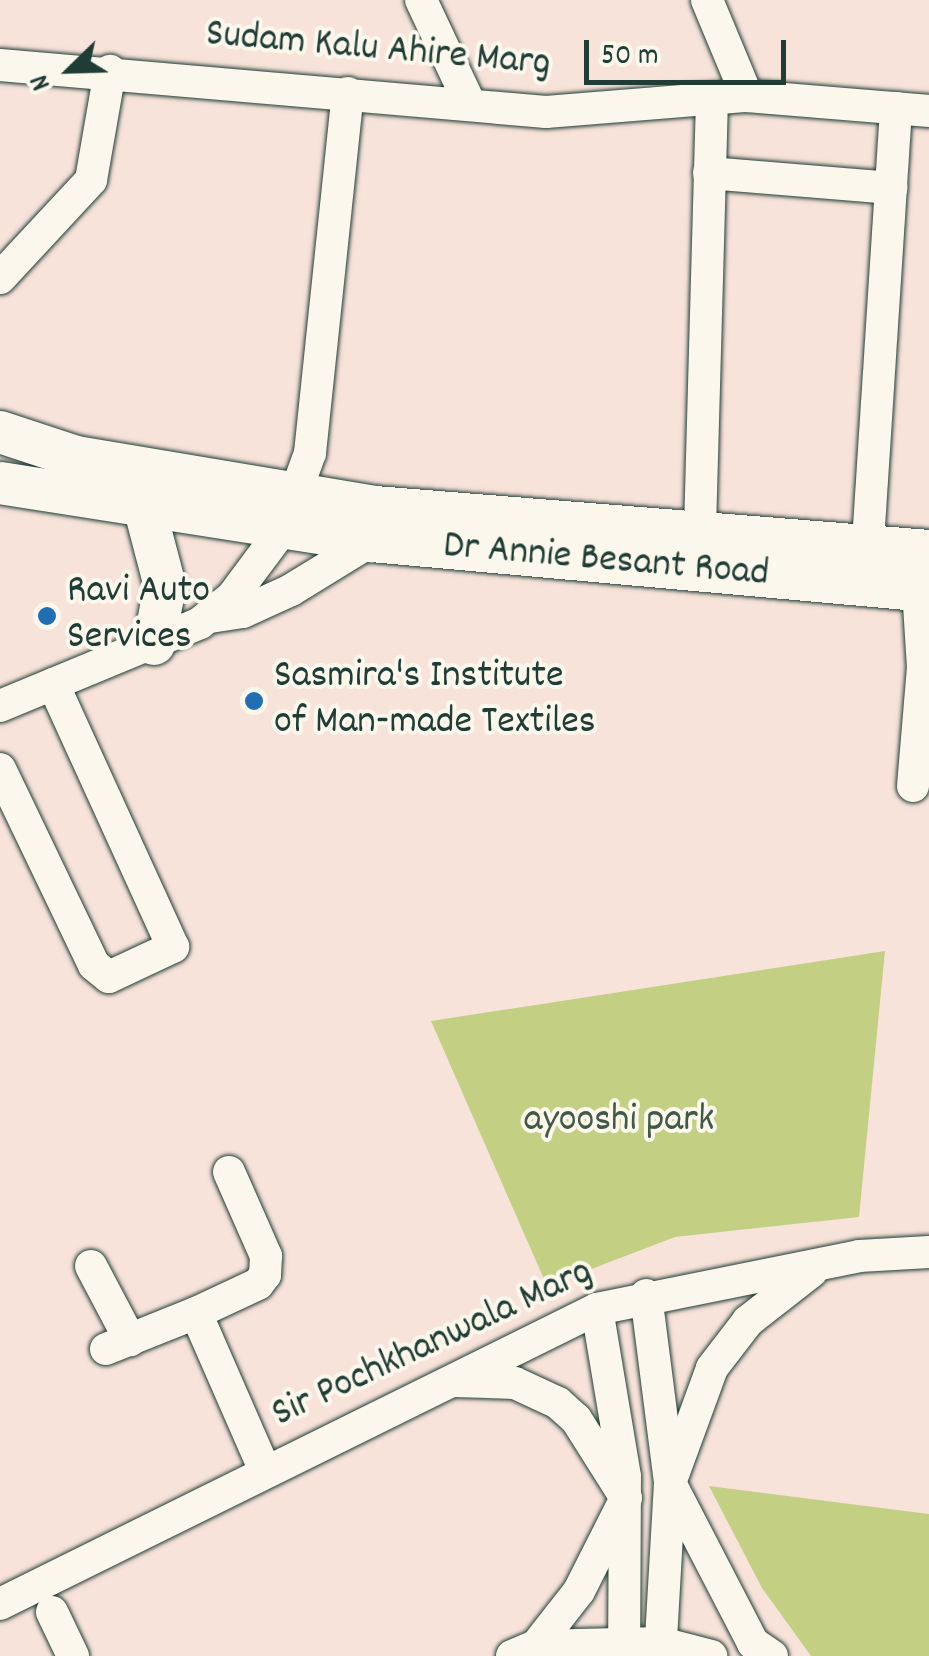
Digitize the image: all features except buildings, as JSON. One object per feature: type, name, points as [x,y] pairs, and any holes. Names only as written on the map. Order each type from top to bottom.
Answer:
[{"type":"main road","points":[[0,432],[76,457],[291,513]]},
{"type":"main road","points":[[0,483],[144,506],[291,513]]},
{"type":"main road","points":[[144,506],[165,586],[154,644]]},
{"type":"main road","name":"Dr Annie Besant Road","points":[[291,513],[371,541],[868,542],[925,577]]},
{"type":"main road","name":"Dr Annie Besant Road","points":[[291,513],[681,541],[925,577]]},
{"type":"street","points":[[421,0],[470,104]]},
{"type":"street","points":[[707,0],[746,96]]},
{"type":"street","name":"Sudam Kalu Ahire Marg","points":[[0,66],[110,70],[546,112],[746,96],[929,111]]},
{"type":"street","points":[[0,278],[92,180],[110,70]]},
{"type":"street","points":[[210,616],[291,513],[310,453],[348,93]]},
{"type":"street","points":[[681,541],[710,173],[712,99]]},
{"type":"street","points":[[868,542],[896,108]]},
{"type":"street","points":[[710,173],[891,188]]},
{"type":"street","points":[[0,706],[154,644],[210,616],[243,612],[275,598],[371,541]]},
{"type":"street","points":[[912,786],[923,668],[925,577]]},
{"type":"street","points":[[0,678],[44,688]]},
{"type":"street","points":[[0,769],[94,966],[108,977],[174,947],[44,688]]},
{"type":"street","points":[[90,1266],[118,1344],[258,1284],[265,1275],[266,1256],[229,1172]]},
{"type":"street","name":"Sir Pochkhanwala Marg","points":[[0,1604],[443,1381],[597,1310],[646,1294],[815,1268],[903,1249],[929,1252]]},
{"type":"street","points":[[772,1656],[753,1643],[670,1483],[712,1368],[748,1320],[815,1268]]},
{"type":"street","points":[[646,1294],[670,1483],[660,1650]]},
{"type":"street","points":[[597,1310],[626,1498],[624,1650]]},
{"type":"street","points":[[196,1313],[265,1471]]},
{"type":"street","points":[[443,1381],[515,1382],[558,1403],[576,1419],[626,1498]]},
{"type":"street","points":[[524,1651],[579,1592],[626,1498]]},
{"type":"street","points":[[52,1612],[73,1656]]},
{"type":"street","points":[[524,1651],[660,1650],[711,1656]]},
{"type":"green space","name":"ayooshi park","points":[[885,951],[859,1217],[675,1237],[547,1286],[431,1021]]},
{"type":"green space","points":[[709,1486],[929,1514],[929,1656],[811,1656],[762,1588]]},
{"type":"place","name":"Ravi Auto Services","points":[[47,616]]},
{"type":"place","name":"Sasmira's Institute of Man-made Textiles","points":[[254,701]]}]
